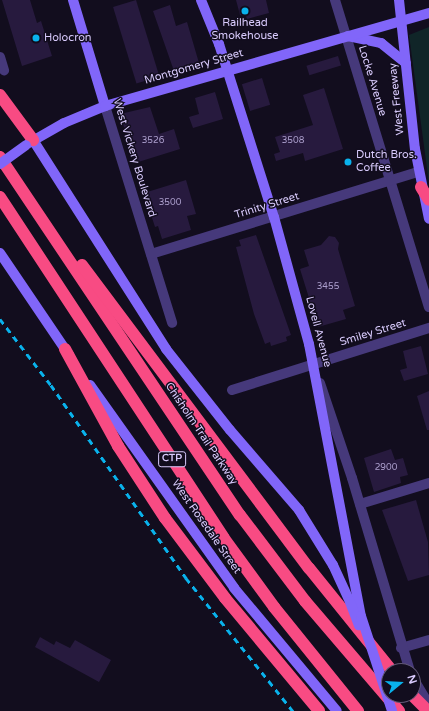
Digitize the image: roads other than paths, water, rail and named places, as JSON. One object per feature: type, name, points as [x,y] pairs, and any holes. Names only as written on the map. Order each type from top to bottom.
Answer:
[{"type":"highway","points":[[0,95],[30,143]]},
{"type":"highway","name":"Chisholm Trail Parkway","points":[[0,157],[42,217],[240,515],[305,601],[399,711]]},
{"type":"highway","points":[[421,187],[429,200]]},
{"type":"highway","name":"CTP","points":[[0,197],[223,537],[274,608],[358,711]]},
{"type":"highway","points":[[42,217],[92,277],[304,562],[386,663]]},
{"type":"highway","points":[[65,349],[118,446],[165,518],[225,598],[319,711]]},
{"type":"highway","points":[[420,703],[428,711]]},
{"type":"main road","name":"West Vickery Boulevard","points":[[73,0],[105,106]]},
{"type":"main road","name":"Lovell Avenue","points":[[201,0],[227,70],[274,217],[313,364]]},
{"type":"main road","name":"West Freeway","points":[[399,0],[418,172],[429,219]]},
{"type":"main road","name":"Montgomery Street","points":[[0,164],[30,143],[64,123],[105,106],[429,13]]},
{"type":"main road","points":[[346,36],[380,43],[406,63]]},
{"type":"main road","name":"Chisholm Trail Parkway","points":[[30,143],[166,349],[230,430],[299,510],[333,565],[370,650]]},
{"type":"main road","points":[[0,253],[65,349]]},
{"type":"main road","name":"West Rosedale Street","points":[[65,349],[234,588],[337,711]]},
{"type":"main road","points":[[313,364],[361,616],[370,650],[392,711]]},
{"type":"street","name":"Locke Avenue","points":[[335,0],[429,307]]},
{"type":"street","points":[[0,57],[4,70]]},
{"type":"street","name":"West Vickery Boulevard","points":[[105,106],[172,323]]},
{"type":"street","name":"Trinity Street","points":[[151,254],[418,172]]},
{"type":"street","name":"Smiley Street","points":[[232,390],[429,328]]},
{"type":"street","name":"Lovell Avenue","points":[[313,364],[360,504],[401,648],[407,663]]},
{"type":"street","points":[[360,504],[429,483]]},
{"type":"street","points":[[401,648],[429,640]]},
{"type":"street","points":[[421,692],[429,706]]},
{"type":"railway","points":[[0,319],[51,385],[186,578],[293,711]]},
{"type":"place","name":"Railhead Smokehouse","points":[[245,11]]},
{"type":"place","name":"Holocron","points":[[36,38]]},
{"type":"place","name":"Dutch Bros. Coffee","points":[[348,162]]}]
